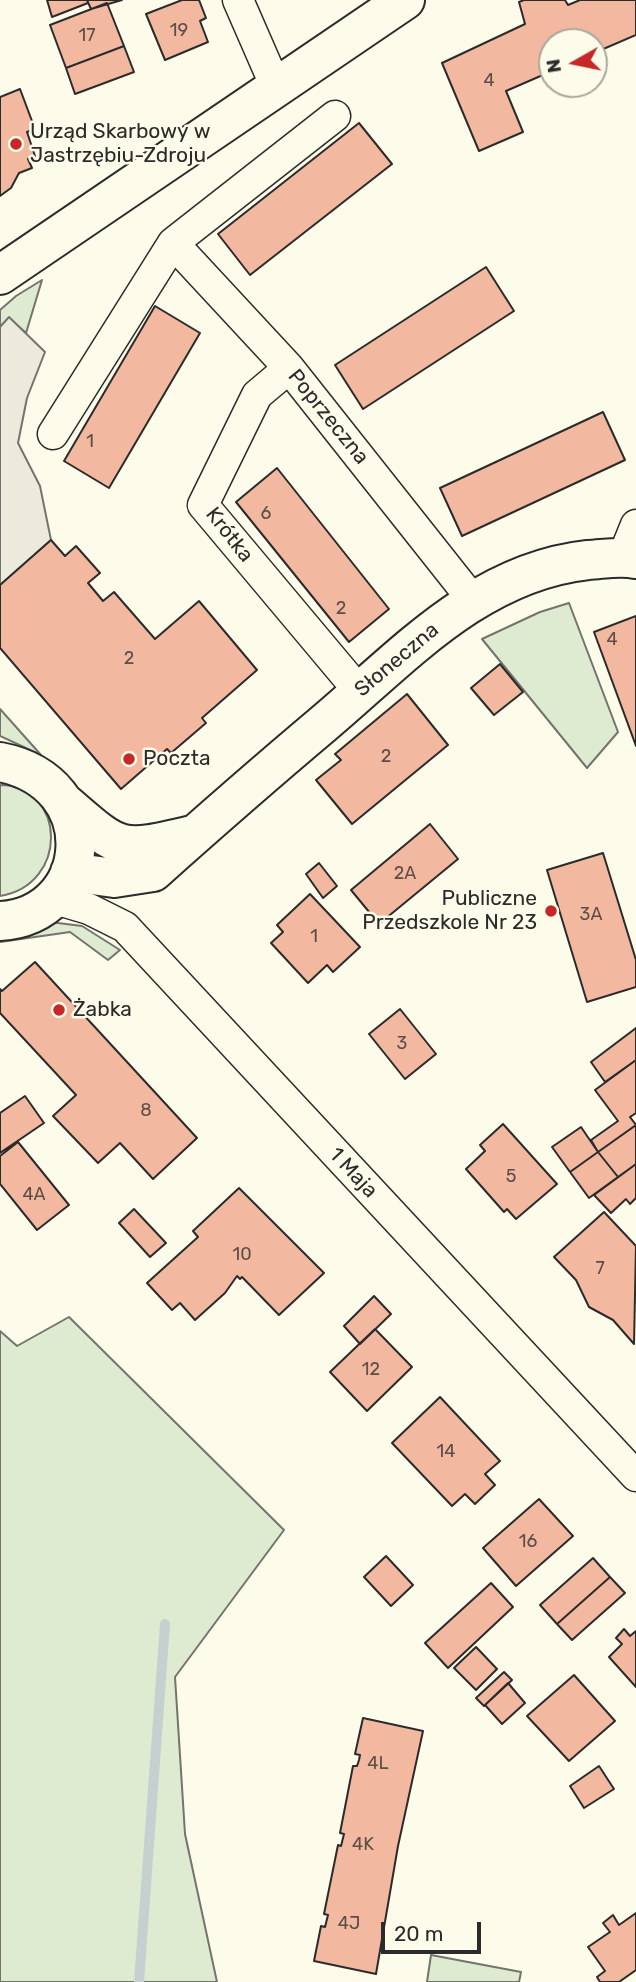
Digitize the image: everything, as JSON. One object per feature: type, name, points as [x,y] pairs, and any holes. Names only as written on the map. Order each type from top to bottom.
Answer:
[{"type":"street","points":[[238,0],[276,87]]},
{"type":"street","points":[[0,275],[405,0]]},
{"type":"street","points":[[53,434],[173,243],[335,116]]},
{"type":"street","name":"Poprzeczna","points":[[173,243],[289,368],[472,600]]},
{"type":"street","name":"Krótka","points":[[289,368],[257,395],[203,505],[359,691]]},
{"type":"street","name":"Słoneczna","points":[[61,885],[153,872],[359,691],[472,600],[524,574],[559,563],[632,547]]},
{"type":"street","name":"Słoneczna","points":[[8,759],[55,788],[66,804],[110,842],[141,847],[194,835]]},
{"type":"street","points":[[0,921],[34,912],[61,885],[75,849],[74,826],[66,804]]},
{"type":"street","name":"1 Maja","points":[[61,885],[89,909],[125,927],[636,1476]]},
{"type":"green space","points":[[42,280],[26,333],[9,318],[0,327],[0,310]]},
{"type":"green space","points":[[569,603],[618,732],[587,768],[482,639],[540,612]]},
{"type":"green space","points":[[0,709],[41,755],[0,736]]},
{"type":"green space","points":[[0,785],[22,790],[38,801],[48,818],[51,837],[48,856],[39,874],[23,888],[0,896]]},
{"type":"green space","points":[[50,922],[82,926],[120,950],[108,960],[70,932],[0,942],[0,931]]},
{"type":"green space","points":[[69,1317],[284,1530],[175,1677],[185,1834],[217,1982],[0,1982],[0,1331],[17,1346]]},
{"type":"green space","points":[[431,1955],[521,1972],[519,1982],[427,1982]]},
{"type":"shaded area","points":[[9,317],[45,352],[27,398],[18,443],[40,486],[51,540],[0,585],[0,327]]},
{"type":"building","points":[[47,0],[87,0],[88,3],[52,17]]},
{"type":"building","points":[[87,0],[122,0],[91,9]]},
{"type":"building","points":[[182,0],[199,0],[206,18],[200,21],[208,42],[165,60],[146,14]]},
{"type":"building","points":[[565,0],[568,5],[580,0],[636,0],[636,35],[608,47],[608,28],[538,28],[538,77],[506,91],[523,132],[479,151],[442,63],[525,24],[519,2]]},
{"type":"building","points":[[107,3],[124,46],[66,68],[50,25]]},
{"type":"building","points":[[124,46],[134,72],[75,94],[66,68]]},
{"type":"building","name":"Urząd Skarbowy w Jastrzębiu-Zdroju","points":[[20,89],[35,129],[27,132],[35,156],[28,159],[32,168],[19,173],[11,188],[0,196],[0,97]]},
{"type":"building","points":[[359,123],[392,164],[250,275],[218,234]]},
{"type":"building","points":[[486,267],[514,311],[363,409],[335,365]]},
{"type":"building","points":[[155,306],[200,333],[109,488],[64,461]]},
{"type":"building","points":[[603,412],[625,460],[462,536],[440,488]]},
{"type":"building","points":[[277,468],[389,609],[349,642],[236,502]]},
{"type":"building","points":[[51,540],[65,556],[76,546],[100,573],[88,583],[103,601],[114,592],[155,639],[199,601],[257,670],[202,718],[206,723],[171,753],[167,749],[121,789],[0,648],[0,585]]},
{"type":"building","points":[[636,616],[636,746],[594,632]]},
{"type":"building","points":[[500,664],[523,692],[494,715],[471,688]]},
{"type":"building","points":[[407,694],[448,745],[352,824],[316,780],[341,760],[335,754]]},
{"type":"building","points":[[430,824],[458,859],[379,924],[351,890]]},
{"type":"building","points":[[603,853],[636,960],[636,987],[587,1002],[547,870]]},
{"type":"building","points":[[319,863],[337,886],[323,898],[306,874]]},
{"type":"building","points":[[310,894],[360,947],[333,972],[327,965],[308,983],[271,943],[283,932],[277,925]]},
{"type":"building","points":[[35,962],[197,1138],[153,1179],[120,1143],[98,1163],[53,1116],[76,1095],[0,1013],[0,989],[2,991]]},
{"type":"building","points":[[400,1009],[436,1054],[405,1079],[369,1034]]},
{"type":"building","points":[[636,1028],[636,1060],[605,1082],[591,1062]]},
{"type":"building","points":[[636,1060],[636,1113],[630,1117],[636,1125],[598,1152],[591,1140],[618,1121],[595,1090]]},
{"type":"building","points":[[25,1096],[44,1123],[0,1153],[0,1113]]},
{"type":"building","points":[[503,1124],[557,1184],[516,1219],[507,1209],[504,1212],[466,1169],[485,1151],[480,1145]]},
{"type":"building","points":[[636,1125],[636,1164],[618,1177],[598,1152]]},
{"type":"building","points":[[581,1127],[598,1152],[570,1172],[552,1147]]},
{"type":"building","points":[[18,1142],[69,1205],[37,1230],[0,1184],[0,1156]]},
{"type":"building","points":[[598,1152],[618,1177],[589,1198],[570,1172]]},
{"type":"building","points":[[636,1164],[636,1198],[630,1204],[626,1199],[611,1213],[594,1195]]},
{"type":"building","points":[[239,1188],[324,1273],[279,1315],[242,1277],[240,1279],[237,1276],[225,1293],[195,1320],[180,1303],[172,1310],[147,1283],[198,1237],[193,1231]]},
{"type":"building","points":[[134,1209],[166,1243],[150,1257],[119,1223]]},
{"type":"building","points":[[604,1212],[636,1246],[634,1344],[613,1320],[589,1307],[576,1280],[554,1257]]},
{"type":"building","points":[[374,1296],[391,1314],[360,1344],[344,1326]]},
{"type":"building","points":[[375,1329],[412,1367],[367,1411],[330,1372]]},
{"type":"building","points":[[440,1397],[500,1461],[485,1474],[495,1485],[475,1504],[465,1494],[452,1506],[392,1443]]},
{"type":"building","points":[[539,1499],[573,1536],[516,1586],[483,1548]]},
{"type":"building","points":[[386,1556],[413,1585],[391,1606],[364,1577]]},
{"type":"building","points":[[593,1558],[610,1577],[557,1624],[540,1605]]},
{"type":"building","points":[[610,1577],[625,1593],[572,1640],[557,1624]]},
{"type":"building","points":[[491,1583],[513,1607],[448,1668],[425,1643]]},
{"type":"building","points":[[624,1629],[630,1636],[636,1631],[636,1687],[609,1657],[622,1644],[616,1638]]},
{"type":"building","points":[[476,1647],[497,1669],[476,1690],[454,1668]]},
{"type":"building","points":[[504,1672],[512,1680],[484,1706],[476,1698]]},
{"type":"building","points":[[574,1675],[615,1721],[569,1761],[527,1716]]},
{"type":"building","points":[[508,1683],[525,1703],[502,1724],[485,1705]]},
{"type":"building","points":[[363,1718],[423,1731],[398,1846],[376,1974],[314,1961],[321,1926],[325,1927],[328,1915],[324,1914],[338,1845],[341,1846],[344,1834],[340,1833],[353,1766],[357,1766],[360,1755],[355,1754]]},
{"type":"building","points":[[599,1766],[614,1789],[584,1808],[570,1786]]},
{"type":"building","points":[[636,1913],[636,1970],[619,1982],[600,1982],[597,1977],[605,1971],[588,1947],[610,1932],[603,1923],[613,1915],[619,1925]]},
{"type":"waterway","points":[[139,1982],[165,1624]]},
{"type":"place","name":"Urząd Skarbowy w Jastrzębiu-Zdroju","points":[[16,144]]},
{"type":"place","name":"Poczta","points":[[129,759]]},
{"type":"place","name":"Publiczne Przedszkole Nr 23","points":[[551,911]]},
{"type":"place","name":"Żabka","points":[[59,1010]]}]
